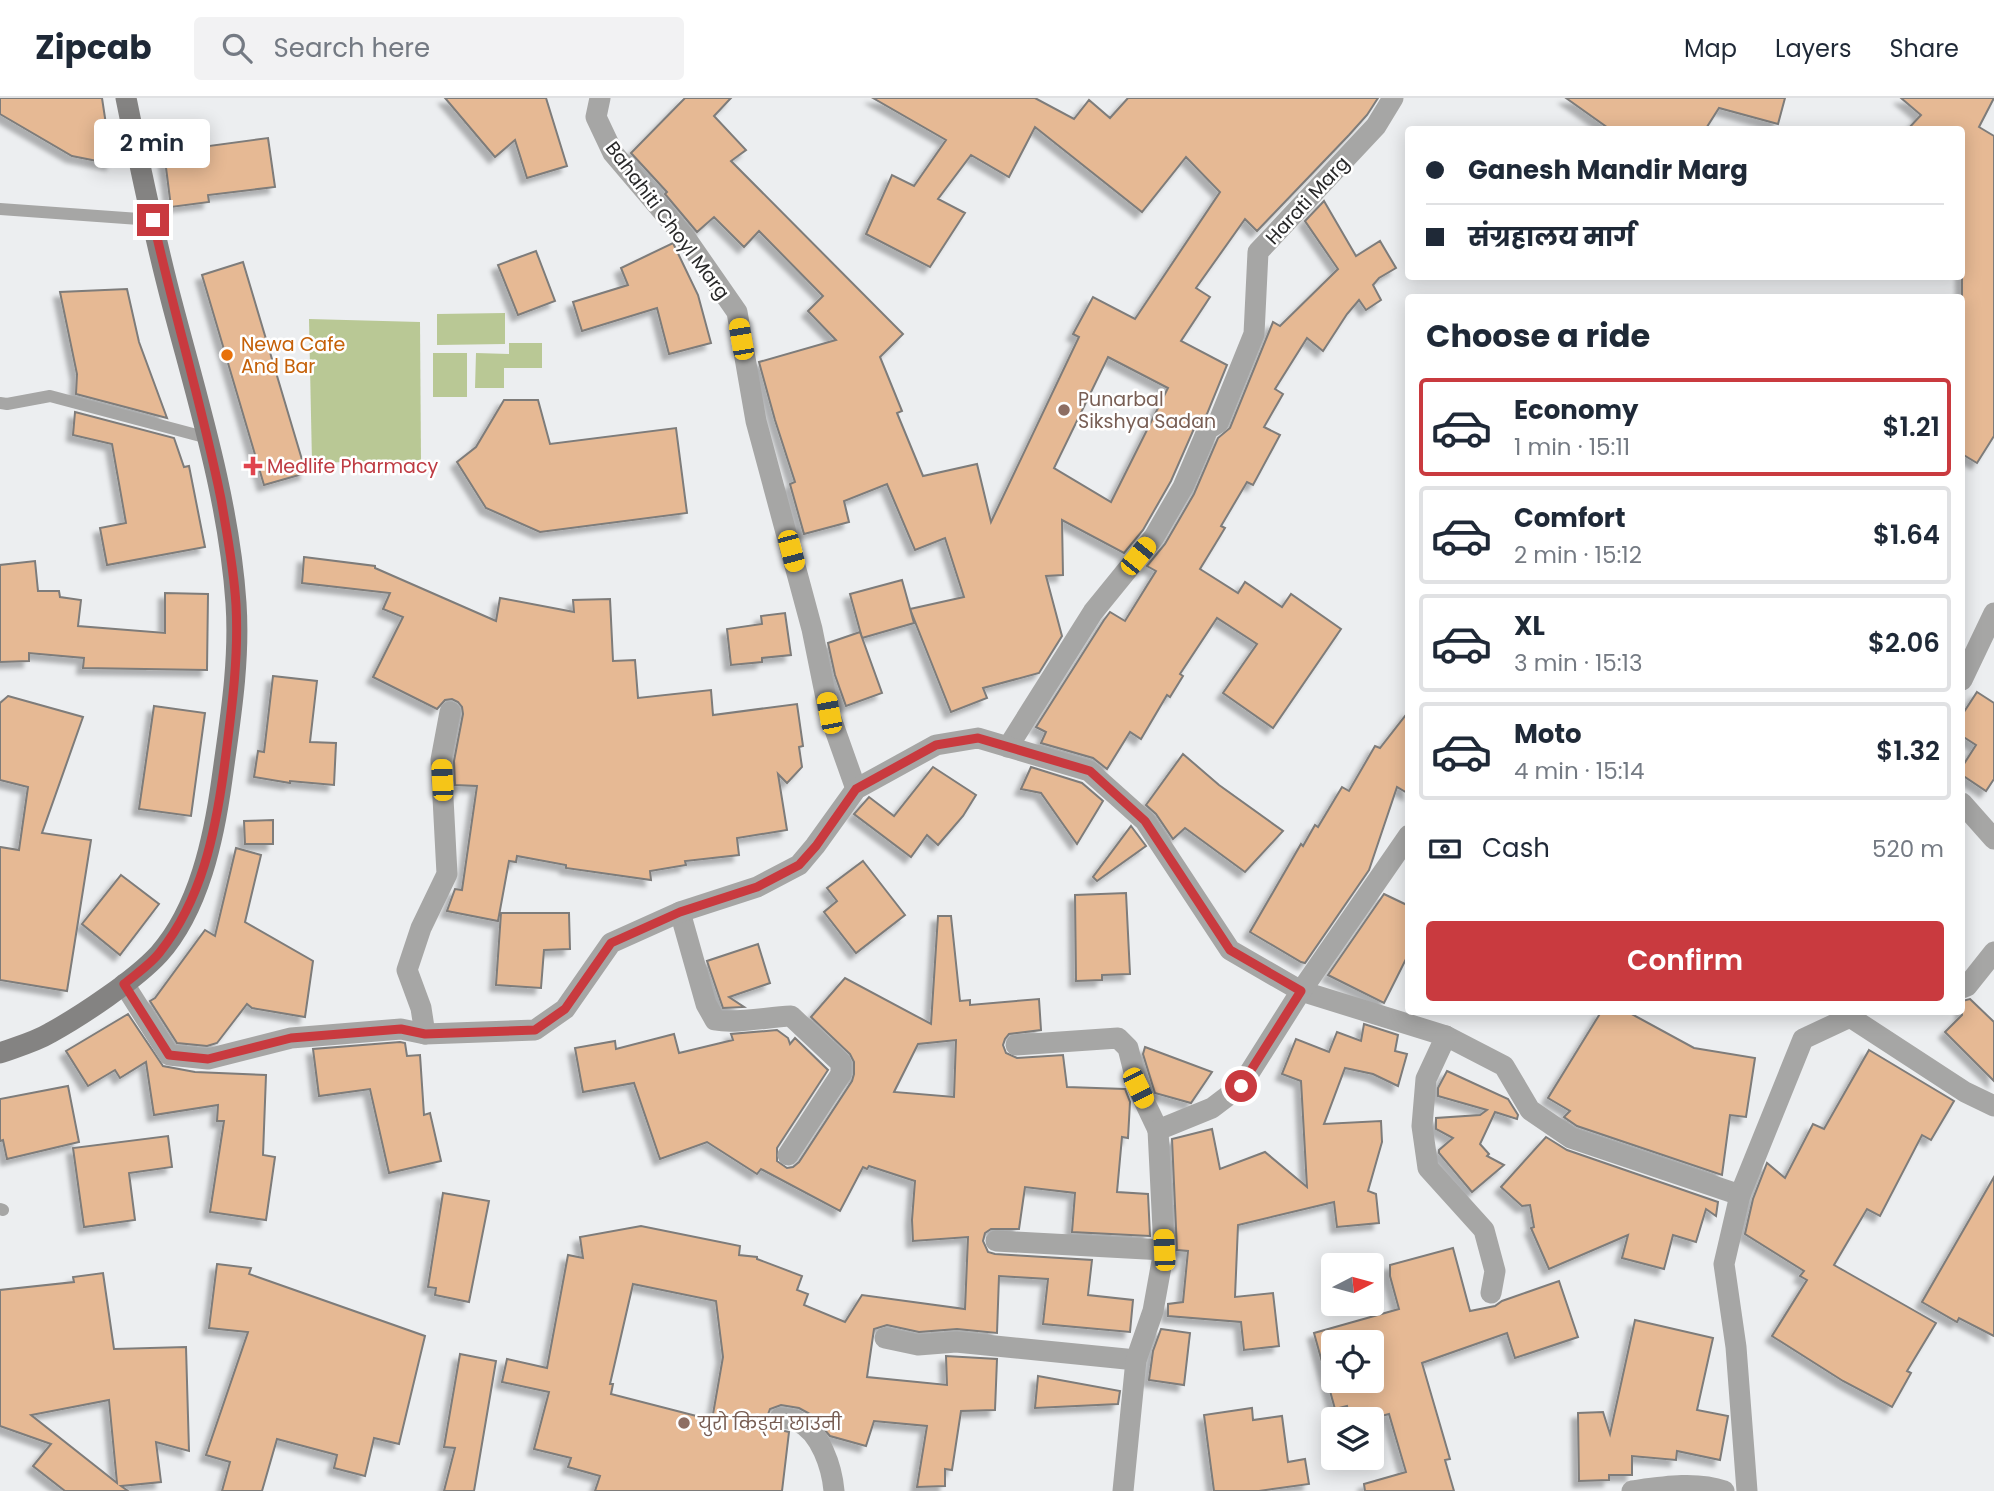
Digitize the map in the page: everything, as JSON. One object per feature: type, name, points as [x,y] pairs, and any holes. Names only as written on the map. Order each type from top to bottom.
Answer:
[{"type":"main road","points":[[0,1053],[49,1034],[124,984],[159,954],[191,904],[218,810],[237,659],[236,604],[230,549],[208,438],[171,300],[127,98]]},
{"type":"street","name":"Bahahiti Choyl Marg","points":[[600,98],[596,117],[613,153],[687,240],[737,312],[756,421],[812,629],[829,713],[856,789]]},
{"type":"street","name":"Harati Marg","points":[[1008,747],[1093,612],[1154,537],[1183,487],[1208,429],[1218,423],[1254,334],[1258,252],[1376,126],[1393,98]]},
{"type":"street","points":[[1965,674],[1994,613]]},
{"type":"street","points":[[425,1034],[421,1008],[407,970],[421,928],[447,874],[441,760],[450,712]]},
{"type":"street","points":[[124,984],[169,1055],[208,1059],[291,1038],[401,1029],[425,1034],[535,1030],[565,1009],[611,943],[680,912],[757,887],[799,865],[816,846],[856,789],[936,745],[978,738],[1090,771],[1145,821],[1230,950],[1301,991],[1446,1036],[1504,1066],[1530,1110],[1571,1138],[1740,1195]]},
{"type":"street","points":[[1965,806],[1994,839]]},
{"type":"street","points":[[1158,1130],[1212,1108],[1241,1086],[1301,991],[1405,841]]},
{"type":"street","points":[[680,912],[706,1004],[715,1020],[727,1022],[792,1016],[841,1063],[841,1074],[788,1156]]},
{"type":"street","points":[[1965,987],[1994,953]]},
{"type":"street","points":[[1747,1491],[1736,1347],[1724,1264],[1740,1195],[1803,1039],[1856,1015]]},
{"type":"street","points":[[1859,1015],[1965,1092],[1994,1106]]},
{"type":"street","points":[[1446,1036],[1426,1079],[1422,1126],[1428,1168],[1484,1230],[1494,1271],[1491,1293]]},
{"type":"street","points":[[1016,1045],[1118,1038],[1128,1048],[1138,1088],[1158,1130],[1164,1250],[1153,1311],[1136,1360],[1123,1491]]},
{"type":"street","points":[[996,1241],[1164,1250]]},
{"type":"street","points":[[885,1338],[918,1345],[956,1342],[1136,1360]]},
{"type":"street","points":[[780,1418],[798,1422],[816,1437],[832,1474],[834,1491]]},
{"type":"street","points":[[1632,1491],[1668,1486],[1724,1491]]},
{"type":"lane","points":[[0,209],[153,220]]},
{"type":"lane","points":[[0,403],[50,396],[208,438]]},
{"type":"green space","points":[[505,313],[505,344],[437,345],[437,314]]},
{"type":"green space","points":[[309,319],[420,322],[421,460],[312,463]]},
{"type":"green space","points":[[509,343],[542,343],[542,368],[504,368],[504,388],[475,388],[476,353],[509,354]]},
{"type":"green space","points":[[433,353],[467,353],[467,397],[433,397]]},
{"type":"building","points":[[0,98],[102,98],[112,164],[72,156],[0,114]]},
{"type":"building","points":[[445,98],[546,98],[567,166],[527,178],[515,140],[495,157]]},
{"type":"building","points":[[685,98],[731,98],[714,116],[746,150],[731,161],[903,334],[880,357],[902,411],[897,413],[923,476],[977,464],[991,522],[1079,337],[1073,334],[1093,297],[1135,319],[1220,192],[1186,157],[1142,212],[1035,127],[1009,177],[971,155],[938,199],[965,213],[930,267],[866,234],[892,175],[914,186],[946,140],[873,98],[1035,98],[1074,119],[1089,100],[1110,118],[1128,98],[1378,98],[1349,135],[1257,231],[1245,219],[1196,288],[1210,297],[1181,341],[1227,365],[1207,414],[1196,424],[1171,481],[1143,530],[1124,553],[1062,520],[1063,575],[1046,576],[1062,636],[1039,673],[983,688],[987,698],[951,712],[910,609],[964,597],[945,538],[915,550],[887,484],[844,501],[849,522],[804,534],[790,484],[795,482],[759,362],[836,340],[808,311],[823,296],[759,231],[744,247],[714,217],[697,232],[665,194],[667,192],[631,153]],"holes":[[[1108,357],[1168,388],[1111,502],[1054,468]]]},
{"type":"building","points":[[1566,98],[1785,98],[1778,124],[1719,108],[1708,126],[1605,126]]},
{"type":"building","points":[[1901,98],[1994,98],[1979,127],[1994,136],[1994,436],[1977,463],[1965,456],[1965,294],[1962,294],[1962,280],[1965,280],[1965,126],[1911,126],[1921,115]]},
{"type":"building","points":[[268,138],[275,187],[208,195],[209,202],[171,207],[164,152]]},
{"type":"building","points":[[1324,201],[1356,256],[1380,241],[1396,268],[1373,285],[1381,300],[1366,310],[1359,300],[1323,351],[1307,338],[1275,389],[1283,394],[1264,427],[1280,435],[1253,485],[1247,482],[1221,526],[1225,528],[1200,569],[1238,593],[1245,582],[1282,607],[1291,594],[1341,629],[1273,728],[1223,693],[1257,644],[1217,618],[1180,674],[1183,676],[1170,697],[1167,695],[1141,739],[1130,732],[1107,769],[1093,758],[1041,743],[1046,732],[1036,727],[1104,620],[1110,612],[1125,621],[1156,571],[1147,566],[1165,544],[1194,494],[1218,438],[1230,428],[1273,322],[1280,326],[1338,269],[1305,221]]},
{"type":"building","points":[[673,243],[698,295],[711,343],[669,354],[657,308],[582,331],[573,302],[628,285],[621,268]]},
{"type":"building","points":[[536,251],[555,301],[518,315],[498,265]]},
{"type":"building","points":[[243,262],[306,473],[264,485],[202,275]]},
{"type":"building","points":[[127,289],[139,342],[167,418],[76,394],[77,374],[60,292]]},
{"type":"building","points":[[504,400],[538,400],[550,444],[676,428],[687,513],[540,532],[486,508],[457,462],[476,447]]},
{"type":"building","points":[[75,412],[174,438],[184,467],[189,466],[205,547],[107,565],[100,528],[126,523],[112,444],[73,435]]},
{"type":"building","points":[[304,557],[375,566],[496,621],[500,598],[574,612],[573,600],[610,599],[613,661],[635,660],[638,698],[711,690],[713,715],[797,704],[803,746],[799,747],[802,767],[787,783],[778,774],[787,830],[737,838],[739,855],[685,861],[686,865],[650,871],[651,880],[566,868],[566,865],[517,856],[516,862],[509,861],[498,921],[447,911],[455,889],[462,890],[477,786],[455,785],[454,761],[462,707],[452,699],[445,700],[437,709],[373,677],[403,617],[383,609],[390,593],[302,583]]},
{"type":"building","points":[[35,561],[38,591],[59,591],[60,597],[81,600],[78,626],[165,633],[165,593],[208,594],[207,670],[83,668],[84,658],[29,653],[29,661],[0,662],[0,565]]},
{"type":"building","points":[[902,580],[914,623],[862,638],[850,594]]},
{"type":"building","points":[[785,613],[791,655],[762,658],[762,662],[731,665],[727,629],[762,624],[761,616]]},
{"type":"building","points":[[860,632],[882,693],[846,706],[828,643]]},
{"type":"building","points":[[273,676],[317,681],[310,742],[336,743],[334,785],[290,783],[254,777],[258,751],[264,752]]},
{"type":"building","points":[[1977,692],[1994,703],[1994,779],[1986,791],[1965,777],[1965,762],[1976,745],[1965,738],[1965,710]]},
{"type":"building","points":[[8,696],[83,717],[42,833],[91,840],[67,991],[0,980],[0,847],[19,850],[28,787],[0,780],[0,703]]},
{"type":"building","points":[[154,706],[205,713],[191,816],[139,809]]},
{"type":"building","points":[[1405,716],[1405,792],[1397,787],[1369,870],[1305,963],[1301,962],[1250,932],[1301,844],[1303,846],[1315,825],[1318,827],[1342,787],[1349,791],[1375,746],[1380,748]]},
{"type":"building","points":[[1183,754],[1219,785],[1283,831],[1245,872],[1185,828],[1173,839],[1156,814],[1146,805]]},
{"type":"building","points":[[933,767],[976,795],[963,816],[938,845],[927,835],[911,857],[854,814],[869,797],[894,816]]},
{"type":"building","points":[[1031,767],[1082,783],[1103,801],[1077,844],[1041,793],[1021,789]]},
{"type":"building","points":[[273,820],[273,844],[245,844],[244,821]]},
{"type":"building","points":[[1131,826],[1146,846],[1097,881],[1093,877]]},
{"type":"building","points":[[236,848],[261,855],[245,922],[313,961],[305,1017],[252,1008],[247,1004],[217,1043],[207,1046],[177,1043],[150,1001],[155,998],[205,930],[215,936]]},
{"type":"building","points":[[863,861],[905,915],[856,953],[824,912],[837,901],[827,888]]},
{"type":"building","points":[[121,875],[159,904],[120,955],[82,924]]},
{"type":"building","points":[[1126,893],[1130,974],[1102,975],[1102,980],[1076,981],[1075,895]]},
{"type":"building","points":[[1384,894],[1405,904],[1405,961],[1384,1003],[1328,975]]},
{"type":"building","points":[[501,913],[569,913],[570,949],[544,950],[541,988],[496,985]]},
{"type":"building","points":[[938,916],[951,916],[960,1001],[970,1000],[970,1005],[1039,999],[1041,1030],[1009,1034],[1003,1045],[1006,1053],[1017,1058],[1063,1055],[1067,1087],[1125,1089],[1130,1102],[1128,1138],[1122,1137],[1117,1192],[1148,1194],[1150,1236],[1072,1232],[1075,1193],[1025,1187],[1019,1229],[991,1229],[985,1233],[983,1241],[988,1252],[995,1254],[1092,1260],[1088,1295],[1133,1300],[1130,1332],[1043,1324],[1048,1279],[999,1276],[997,1333],[957,1329],[919,1332],[887,1325],[874,1329],[867,1377],[947,1385],[946,1356],[997,1359],[995,1410],[961,1411],[952,1470],[945,1469],[945,1486],[917,1487],[927,1426],[874,1421],[866,1446],[830,1436],[812,1415],[799,1408],[781,1405],[770,1409],[767,1417],[772,1428],[789,1432],[782,1491],[595,1491],[600,1476],[568,1467],[571,1458],[534,1449],[549,1392],[502,1382],[507,1359],[547,1368],[568,1255],[583,1258],[580,1237],[641,1226],[740,1246],[739,1255],[757,1257],[802,1276],[797,1290],[808,1294],[804,1305],[845,1322],[862,1295],[965,1309],[968,1237],[913,1241],[915,1181],[869,1166],[867,1169],[863,1167],[840,1211],[761,1169],[757,1174],[707,1142],[660,1159],[634,1083],[583,1092],[575,1048],[615,1041],[616,1049],[674,1034],[679,1053],[733,1040],[731,1034],[777,1030],[788,1038],[790,1044],[795,1038],[828,1070],[777,1148],[777,1161],[787,1168],[799,1162],[852,1081],[854,1062],[850,1054],[811,1017],[845,978],[931,1024]],"holes":[[[956,1040],[954,1097],[894,1092],[918,1044]],[[633,1284],[716,1301],[723,1357],[712,1420],[611,1394],[613,1384],[610,1384]]]},
{"type":"building","points":[[758,944],[770,983],[729,997],[744,1007],[723,1008],[707,961]]},
{"type":"building","points":[[1970,999],[1994,1022],[1994,1081],[1945,1032],[1965,1015],[1965,1000]]},
{"type":"building","points":[[128,1014],[163,1066],[195,1072],[266,1075],[263,1155],[275,1157],[266,1220],[210,1212],[224,1121],[217,1121],[218,1105],[154,1115],[146,1062],[120,1078],[115,1070],[88,1086],[66,1051]]},
{"type":"building","points":[[1599,1015],[1634,1015],[1694,1048],[1755,1058],[1746,1117],[1730,1115],[1722,1175],[1577,1126],[1564,1117],[1570,1111],[1548,1098]]},
{"type":"building","points":[[1364,1024],[1398,1035],[1395,1051],[1407,1054],[1398,1086],[1373,1074],[1345,1068],[1324,1124],[1381,1121],[1382,1142],[1368,1191],[1376,1194],[1379,1223],[1337,1227],[1334,1202],[1238,1225],[1235,1297],[1273,1293],[1279,1346],[1244,1350],[1241,1322],[1168,1316],[1168,1304],[1183,1302],[1188,1251],[1177,1250],[1172,1139],[1212,1129],[1220,1169],[1265,1152],[1307,1187],[1301,1081],[1282,1074],[1296,1039],[1329,1052],[1337,1032],[1361,1041]]},
{"type":"building","points":[[405,1043],[407,1056],[420,1055],[424,1115],[430,1113],[441,1161],[389,1173],[370,1089],[319,1096],[313,1049]]},
{"type":"building","points":[[1145,1047],[1212,1072],[1191,1103],[1155,1093],[1143,1054]]},
{"type":"building","points":[[1869,1050],[1954,1101],[1931,1140],[1922,1135],[1880,1216],[1867,1209],[1834,1265],[1936,1323],[1907,1371],[1911,1373],[1892,1407],[1843,1381],[1772,1336],[1807,1280],[1800,1276],[1804,1271],[1745,1234],[1753,1199],[1767,1163],[1785,1178],[1813,1124],[1824,1129]]},
{"type":"building","points":[[1447,1071],[1508,1099],[1518,1115],[1517,1119],[1495,1112],[1480,1144],[1489,1154],[1487,1156],[1504,1165],[1472,1192],[1439,1153],[1453,1138],[1436,1129],[1436,1118],[1480,1115],[1487,1110],[1438,1096],[1438,1088]]},
{"type":"building","points":[[68,1086],[79,1142],[7,1159],[3,1140],[0,1141],[0,1099]]},
{"type":"building","points":[[168,1136],[172,1167],[129,1173],[135,1220],[84,1227],[73,1148]]},
{"type":"building","points":[[1546,1137],[1567,1150],[1718,1202],[1716,1216],[1706,1209],[1696,1242],[1673,1235],[1664,1269],[1622,1258],[1628,1235],[1549,1269],[1531,1228],[1534,1227],[1530,1205],[1522,1206],[1501,1187]]},
{"type":"building","points":[[1994,1177],[1994,1336],[1959,1318],[1957,1322],[1922,1302]]},
{"type":"building","points":[[443,1193],[489,1201],[469,1302],[435,1295],[436,1288],[428,1287]]},
{"type":"building","points":[[1453,1248],[1470,1311],[1495,1306],[1502,1301],[1559,1281],[1578,1337],[1515,1358],[1507,1333],[1422,1363],[1450,1459],[1445,1460],[1454,1491],[1365,1491],[1364,1484],[1406,1472],[1389,1414],[1384,1415],[1384,1407],[1334,1407],[1331,1393],[1384,1393],[1384,1330],[1325,1330],[1374,1316],[1384,1316],[1384,1313],[1399,1309],[1390,1276],[1390,1265]]},
{"type":"building","points":[[217,1264],[251,1268],[249,1274],[425,1336],[399,1444],[374,1438],[365,1476],[334,1468],[337,1455],[277,1439],[262,1491],[222,1491],[230,1462],[206,1455],[248,1332],[209,1328]]},
{"type":"building","points":[[103,1273],[114,1349],[186,1347],[189,1451],[156,1442],[161,1482],[121,1486],[128,1491],[65,1491],[33,1466],[51,1444],[0,1426],[0,1290],[74,1282],[73,1277]],"holes":[[[109,1400],[117,1483],[31,1415]]]},
{"type":"building","points":[[1635,1320],[1713,1338],[1697,1410],[1728,1416],[1720,1460],[1677,1451],[1676,1460],[1632,1456],[1632,1475],[1609,1475],[1609,1480],[1579,1481],[1578,1413],[1603,1412],[1610,1434]]},
{"type":"building","points":[[1161,1329],[1190,1333],[1184,1385],[1149,1380],[1153,1351]]},
{"type":"building","points":[[1321,1331],[1321,1358],[1314,1333]]},
{"type":"building","points":[[460,1354],[496,1361],[474,1491],[444,1491],[455,1448],[444,1447]]},
{"type":"building","points":[[1038,1376],[1120,1391],[1118,1404],[1035,1408]]},
{"type":"building","points":[[1252,1408],[1253,1420],[1282,1416],[1288,1462],[1305,1459],[1309,1484],[1259,1491],[1214,1491],[1204,1415]]},
{"type":"place","name":"Newa Cafe And Bar","points":[[227,355]]},
{"type":"place","name":"Punarbal Sikshya Sadan","points":[[1064,410]]},
{"type":"place","name":"Medlife Pharmacy","points":[[253,466]]},
{"type":"place","name":"युरो किड्स छाउनी","points":[[684,1423]]},
{"type":"route","points":[[153,220],[171,300],[208,438],[230,549],[236,604],[237,659],[232,711],[218,810],[206,859],[191,904],[159,954],[124,984],[169,1055],[208,1059],[291,1038],[401,1029],[425,1034],[535,1030],[565,1009],[611,943],[680,912],[757,887],[799,865],[816,846],[856,789],[936,745],[978,738],[1090,771],[1145,821],[1230,950],[1301,991],[1241,1086]]}]
